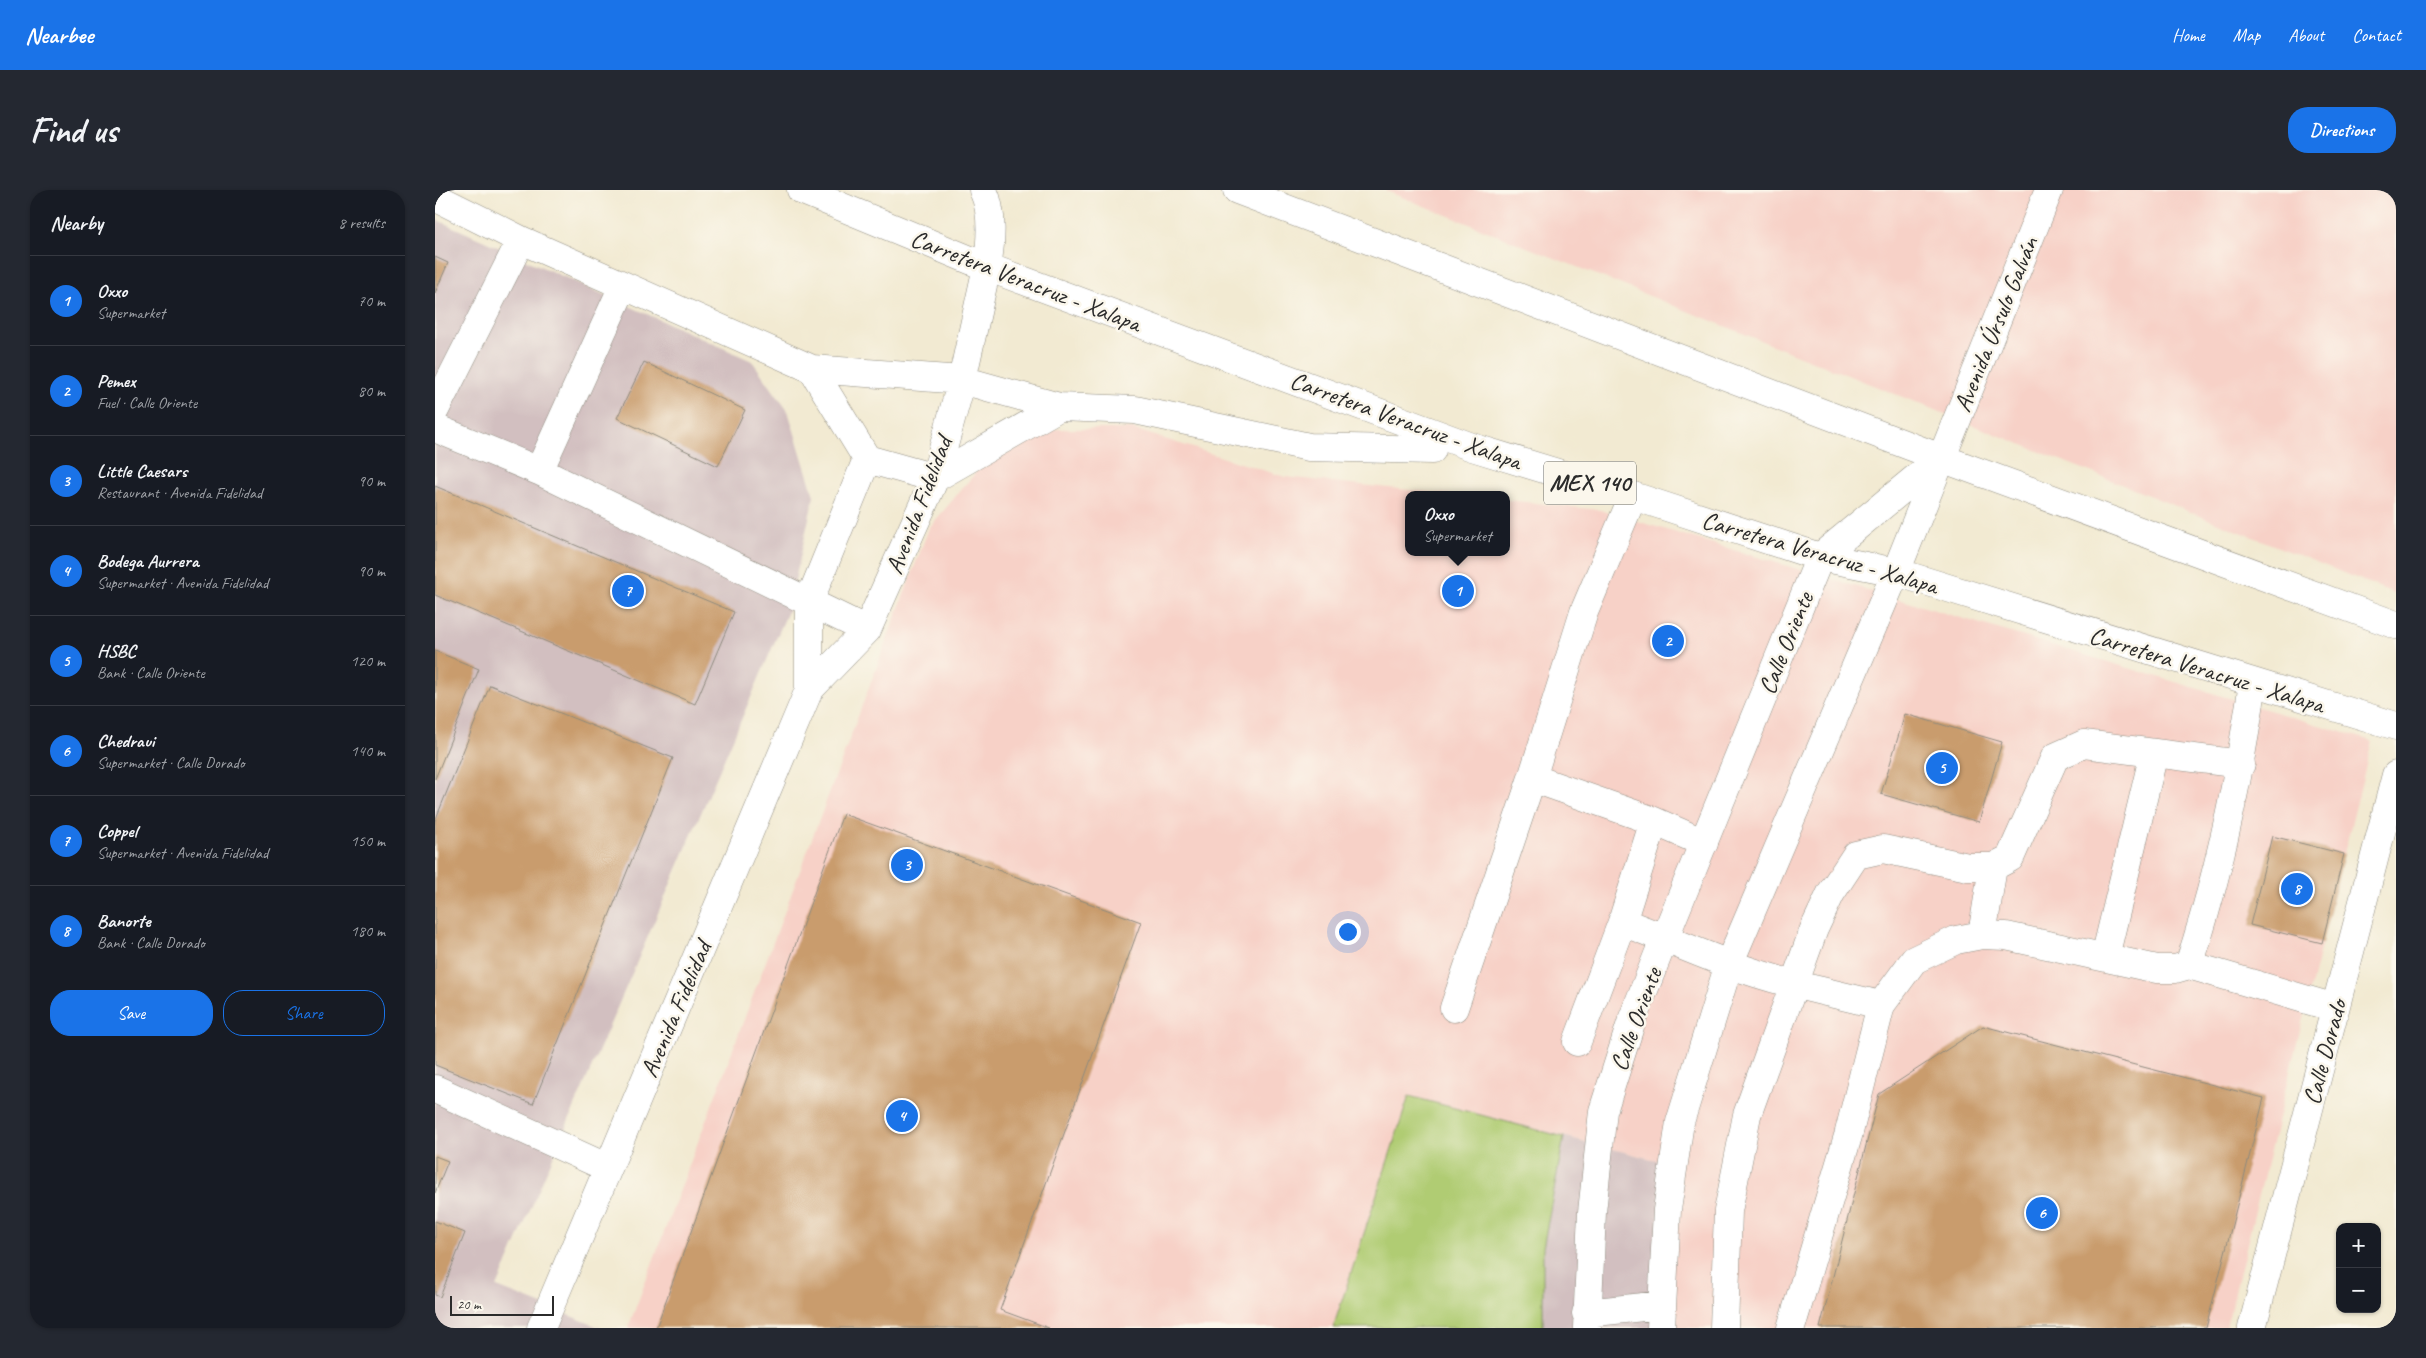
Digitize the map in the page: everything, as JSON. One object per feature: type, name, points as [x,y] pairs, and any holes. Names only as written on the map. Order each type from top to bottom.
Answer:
[{"type":"main road","name":"Carretera Veracruz - Xalapa","points":[[801,190],[987,267],[1472,447],[1633,496],[1820,557],[1895,572],[2396,726]]},
{"type":"main road","name":"Avenida Fidelidad","points":[[541,1328],[809,690],[867,630],[935,478],[962,380],[991,245],[990,220],[983,190]]},
{"type":"main road","points":[[1237,190],[1941,458],[2396,625]]},
{"type":"main road","name":"Avenida Úrsulo Galván","points":[[1941,458],[2049,190]]},
{"type":"main road","points":[[435,197],[521,240],[812,369],[962,380],[1059,407],[1135,410],[1309,447],[1432,450]]},
{"type":"main road","points":[[435,410],[521,240]]},
{"type":"main road","points":[[539,472],[623,286]]},
{"type":"main road","points":[[812,369],[867,459],[935,478],[1059,407]]},
{"type":"main road","points":[[435,428],[539,472],[867,630]]},
{"type":"main road","points":[[1586,1320],[1661,1317],[1667,1210],[1680,1122],[1729,964],[1895,572],[1941,458]]},
{"type":"main road","name":"Calle Oriente","points":[[1586,1320],[1592,1212],[1603,1111],[1632,1020],[1820,557],[1941,458]]},
{"type":"main road","name":"Avenida Fidelidad","points":[[809,690],[809,602],[867,459]]},
{"type":"main road","points":[[1454,1008],[1532,778],[1584,612],[1633,496]]},
{"type":"main road","points":[[2189,965],[2203,924],[2241,764],[2253,683]]},
{"type":"main road","points":[[1724,1328],[1728,1211],[1745,1125],[1814,929],[1831,893],[1855,855],[1883,849],[1968,867],[1993,867],[2010,858],[2055,757],[2084,744],[2241,764]]},
{"type":"main road","points":[[2105,957],[2154,753]]},
{"type":"main road","name":"Calle Dorado","points":[[2252,1328],[2396,775]]},
{"type":"main road","points":[[1532,778],[1654,821],[1704,843]]},
{"type":"main road","points":[[1577,1042],[1622,922],[1654,821]]},
{"type":"main road","points":[[1982,935],[1993,867]]},
{"type":"main road","points":[[1622,922],[1665,937],[1729,964],[1795,985],[1881,1005]]},
{"type":"main road","points":[[1791,1328],[1848,1136],[1881,1005],[1914,960],[1956,940],[1982,935],[2006,936],[2157,969],[2175,969],[2189,965],[2335,1008]]},
{"type":"main road","points":[[435,1089],[608,1168]]},
{"type":"shaded area","points":[[1384,190],[2396,190],[2396,594]]},
{"type":"shaded area","points":[[435,219],[752,361],[788,411],[814,496],[788,611],[497,1287],[601,1328],[435,1328]]},
{"type":"shaded area","points":[[1054,429],[1133,429],[1285,477],[1418,491],[1405,491],[1405,556],[1510,556],[1510,500],[1600,510],[2372,741],[2226,1328],[1667,1328],[1678,1166],[1409,1096],[1333,1328],[628,1328],[929,528],[982,465]]},
{"type":"shaded area","points":[[1409,1096],[1678,1166],[1667,1328],[1333,1328]]},
{"type":"green space","points":[[1409,1096],[1564,1137],[1543,1248],[1543,1328],[1333,1328]]},
{"type":"building","points":[[435,257],[448,263],[435,293]]},
{"type":"building","points":[[644,362],[745,410],[718,466],[617,418]]},
{"type":"building","points":[[435,486],[734,612],[695,704],[435,595]]},
{"type":"building","points":[[435,651],[479,669],[435,779]]},
{"type":"building","points":[[490,685],[673,758],[533,1104],[435,1065],[435,821]]},
{"type":"building","points":[[1905,714],[2002,742],[1979,822],[1881,794]]},
{"type":"building","points":[[843,814],[1141,922],[1000,1310],[1049,1328],[656,1328]]},
{"type":"building","points":[[2272,836],[2344,854],[2322,943],[2250,925]]},
{"type":"building","points":[[1983,1026],[2264,1098],[2206,1328],[1820,1328],[1879,1094]]},
{"type":"building","points":[[435,1156],[448,1161],[435,1193]]},
{"type":"building","points":[[435,1221],[465,1233],[440,1297],[435,1295]]},
{"type":"place","name":"Coppel","points":[[628,591]]},
{"type":"place","name":"Oxxo","points":[[1458,591]]},
{"type":"place","name":"Pemex","points":[[1668,641]]},
{"type":"place","name":"HSBC","points":[[1942,768]]},
{"type":"place","name":"Little Caesars","points":[[907,865]]},
{"type":"place","name":"Banorte","points":[[2297,889]]},
{"type":"place","name":"Bodega Aurrera","points":[[902,1116]]},
{"type":"place","name":"Chedraui","points":[[2042,1213]]}]
